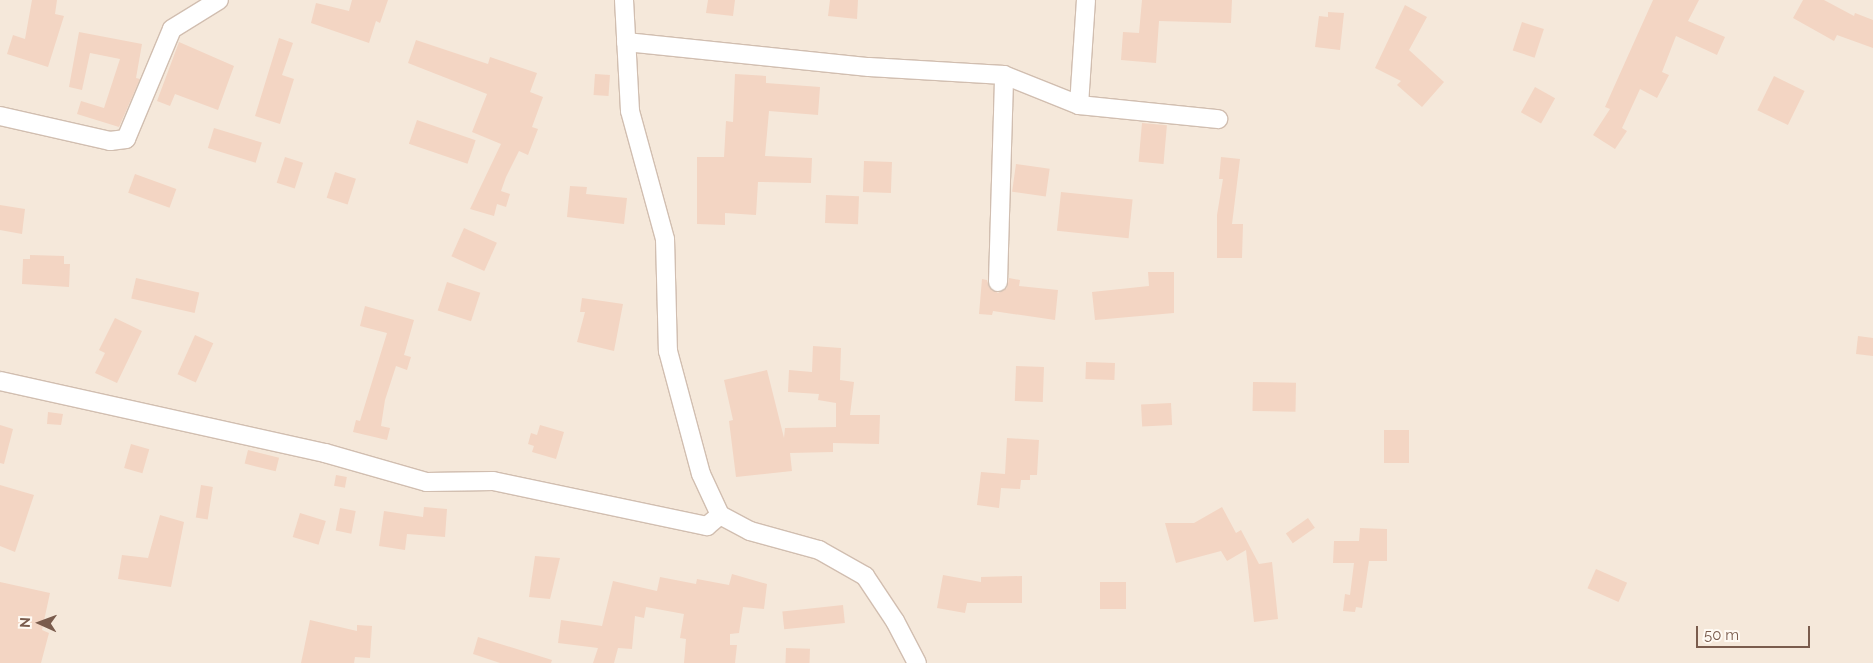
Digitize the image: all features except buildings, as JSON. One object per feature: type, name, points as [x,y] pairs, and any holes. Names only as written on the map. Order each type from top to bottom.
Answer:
[{"type":"street","points":[[0,116],[110,142],[126,139],[172,29],[219,0]]},
{"type":"street","points":[[624,0],[630,111],[665,239],[668,351],[701,474],[720,515],[750,531],[819,550],[865,576],[895,621],[917,663]]},
{"type":"street","points":[[1079,105],[1086,0]]},
{"type":"street","points":[[626,42],[869,68],[1004,75],[1079,105],[1218,119]]},
{"type":"street","points":[[998,282],[1004,75]]},
{"type":"street","points":[[0,382],[325,453],[427,482],[493,482],[707,526],[720,515]]},
{"type":"shaded area","points":[[0,0],[1873,0],[1873,663],[0,663]]}]
